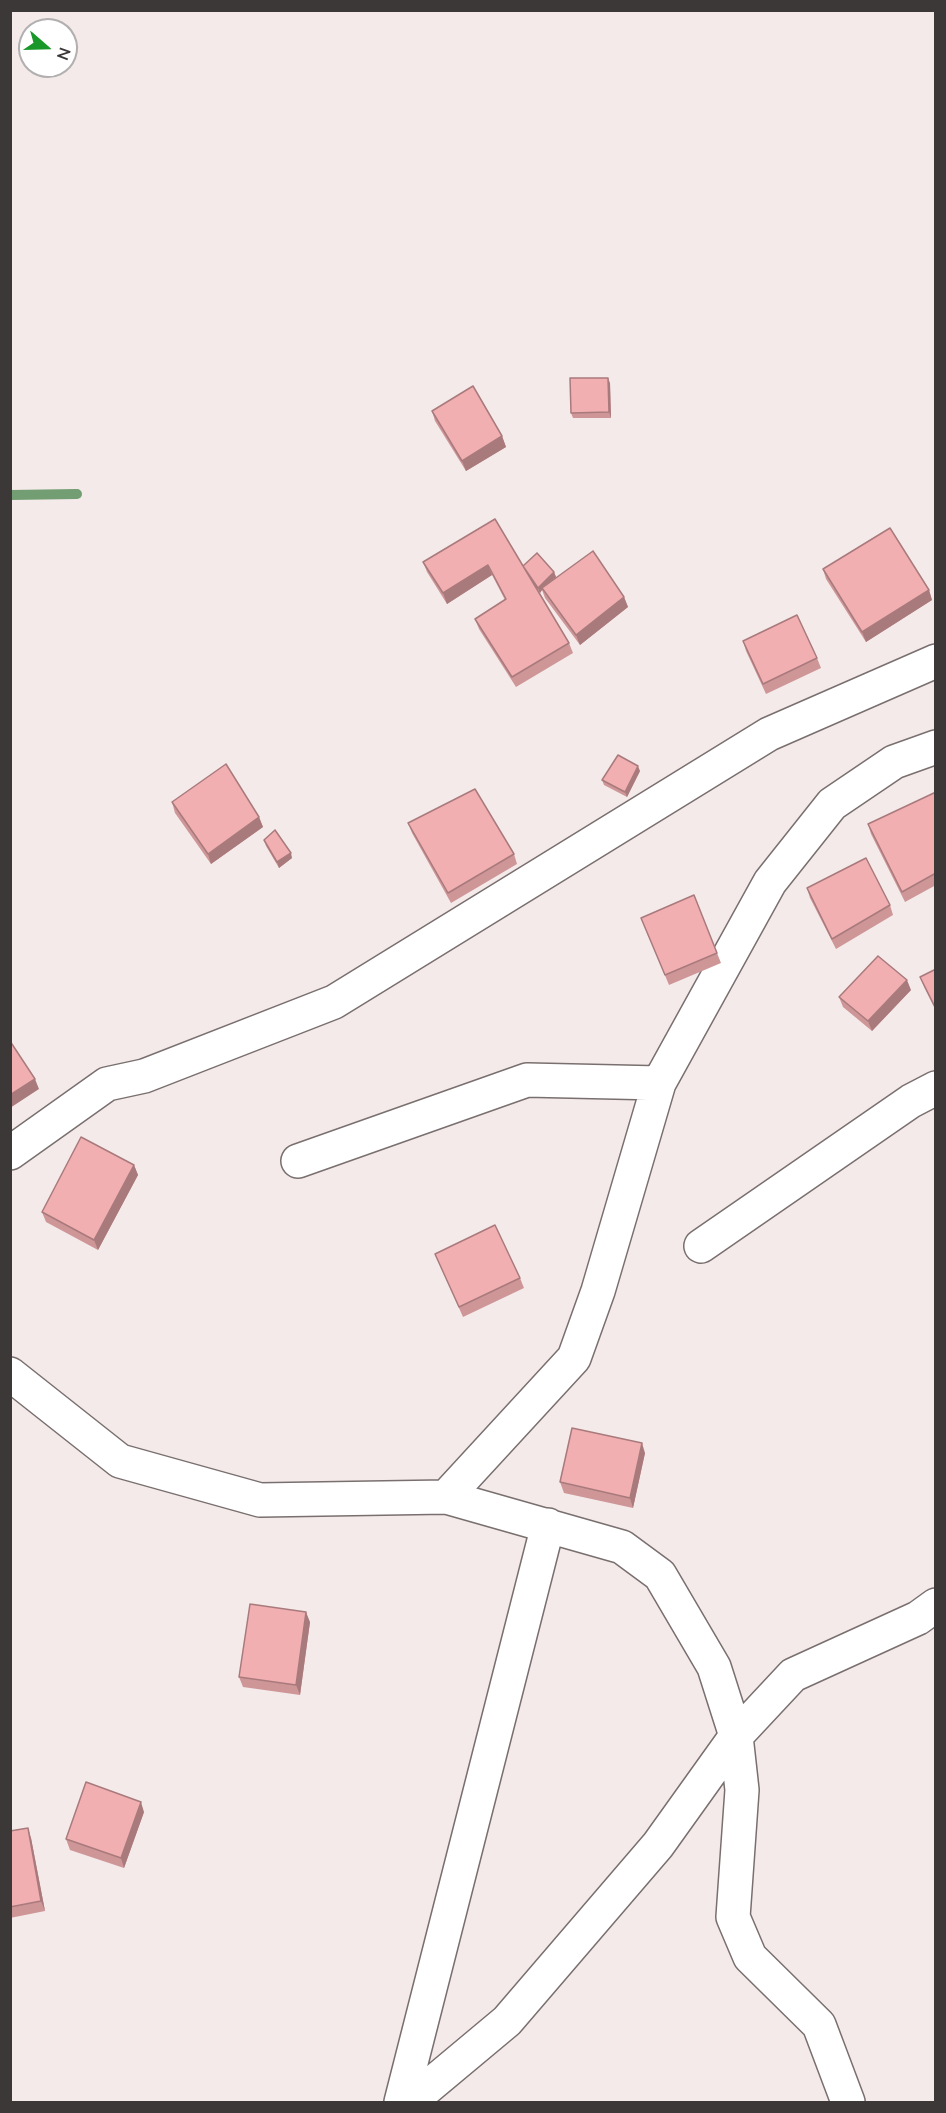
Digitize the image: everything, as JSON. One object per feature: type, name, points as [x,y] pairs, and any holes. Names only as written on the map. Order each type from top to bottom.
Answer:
[{"type":"street","points":[[10,1153],[107,1084],[144,1076],[334,1002],[769,734],[936,661]]},
{"type":"street","points":[[446,1497],[574,1359],[598,1291],[659,1083],[770,882],[832,804],[894,762],[936,747]]},
{"type":"street","points":[[298,1161],[527,1080],[659,1083]]},
{"type":"street","points":[[701,1246],[911,1101],[936,1088]]},
{"type":"street","points":[[10,1374],[120,1461],[260,1500],[446,1497],[622,1547],[660,1575],[714,1666],[736,1736],[742,1790],[733,1917],[750,1957],[819,2025],[848,2103]]},
{"type":"street","points":[[401,2103],[548,1525]]},
{"type":"street","points":[[410,2103],[507,2021],[658,1845],[736,1736],[793,1675],[918,1618],[936,1605]]},
{"type":"building","points":[[570,378],[608,378],[609,412],[571,413]]},
{"type":"building","points":[[473,386],[502,436],[462,461],[432,411]]},
{"type":"building","points":[[495,519],[569,643],[512,677],[475,619],[506,599],[488,565],[443,593],[423,562]]},
{"type":"building","points":[[890,528],[929,590],[862,632],[823,569]]},
{"type":"building","points":[[593,551],[624,597],[576,635],[542,588]]},
{"type":"building","points":[[537,553],[554,572],[538,588],[523,566]]},
{"type":"building","points":[[797,615],[817,658],[763,684],[743,641]]},
{"type":"building","points":[[618,755],[638,766],[625,792],[602,780]]},
{"type":"building","points":[[226,764],[259,817],[208,854],[172,802]]},
{"type":"building","points":[[475,789],[514,854],[448,893],[408,823]]},
{"type":"building","points":[[936,792],[936,873],[902,892],[868,824]]},
{"type":"building","points":[[275,830],[291,853],[277,862],[264,840]]},
{"type":"building","points":[[866,858],[890,905],[832,939],[807,888]]},
{"type":"building","points":[[694,895],[717,953],[665,975],[641,918]]},
{"type":"building","points":[[878,956],[907,980],[868,1021],[839,997]]},
{"type":"building","points":[[936,969],[936,1009],[920,977]]},
{"type":"building","points":[[10,1041],[35,1079],[10,1095]]},
{"type":"building","points":[[81,1137],[134,1165],[94,1240],[42,1212]]},
{"type":"building","points":[[495,1225],[520,1278],[459,1307],[435,1254]]},
{"type":"building","points":[[572,1428],[642,1443],[630,1498],[560,1482]]},
{"type":"building","points":[[250,1604],[306,1612],[296,1685],[239,1677]]},
{"type":"building","points":[[86,1782],[141,1802],[121,1858],[66,1839]]},
{"type":"building","points":[[28,1828],[41,1901],[10,1907],[10,1831]]},
{"type":"waterway","points":[[10,495],[77,494]]}]
